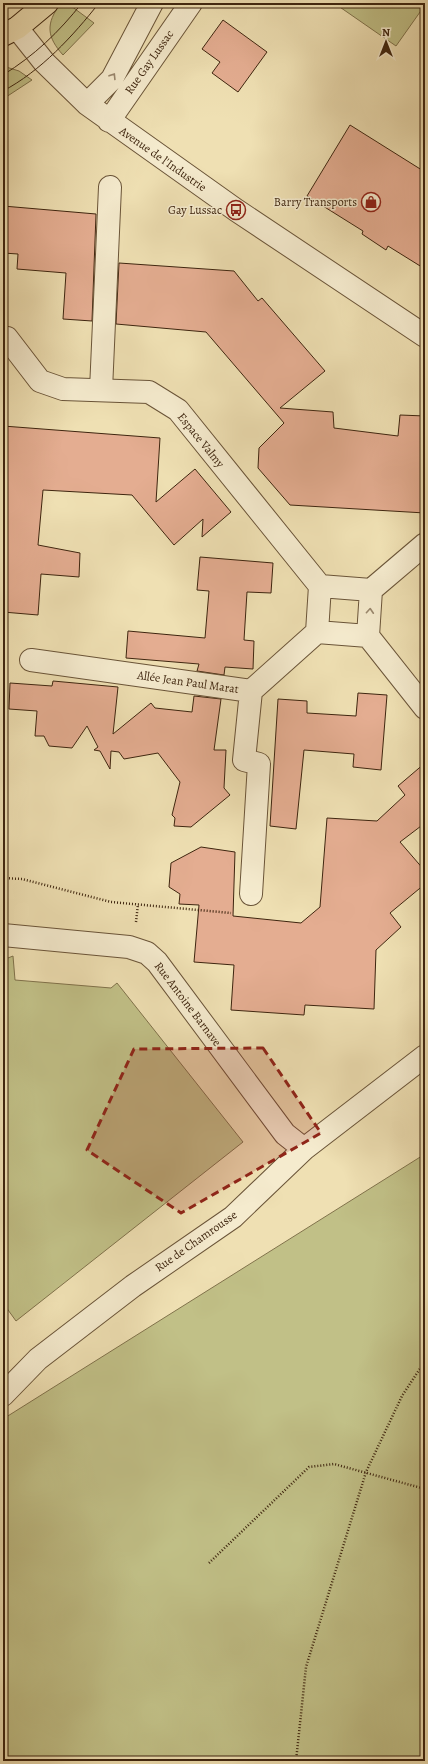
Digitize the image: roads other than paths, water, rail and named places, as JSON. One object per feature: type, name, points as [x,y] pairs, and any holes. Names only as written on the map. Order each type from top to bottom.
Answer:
[{"type":"main road","points":[[10,32],[24,3]]},
{"type":"main road","points":[[10,32],[47,3]]},
{"type":"street","points":[[87,104],[112,79],[152,3]]},
{"type":"street","name":"Rue Gay Lussac","points":[[109,121],[191,3]]},
{"type":"street","name":"Avenue de l'Industrie","points":[[10,32],[44,62],[87,104],[109,121],[236,210],[422,327]]},
{"type":"street","points":[[101,390],[110,187]]},
{"type":"street","name":"Espace Valmy","points":[[7,338],[40,381],[63,389],[149,392],[178,410],[320,586]]},
{"type":"street","points":[[425,544],[372,590],[368,636],[425,708]]},
{"type":"street","points":[[251,691],[317,632],[320,586],[372,590]]},
{"type":"street","points":[[317,632],[368,636]]},
{"type":"street","name":"Allée Jean Paul Marat","points":[[31,660],[251,691],[244,760],[259,764],[251,894]]},
{"type":"street","name":"Rue Antoine Barnave","points":[[3,935],[129,947],[147,953],[158,962],[285,1134],[304,1149]]},
{"type":"street","name":"Rue de Chamrousse","points":[[3,1395],[38,1359],[133,1286],[233,1217],[304,1149],[425,1056]]},
{"type":"tram line","points":[[3,75],[46,43],[82,3]]},
{"type":"tram line","points":[[3,91],[17,83],[56,52],[99,3]]},
{"type":"place","name":"Barry Transports","points":[[371,202]]},
{"type":"place","name":"Gay Lussac","points":[[236,210]]}]
